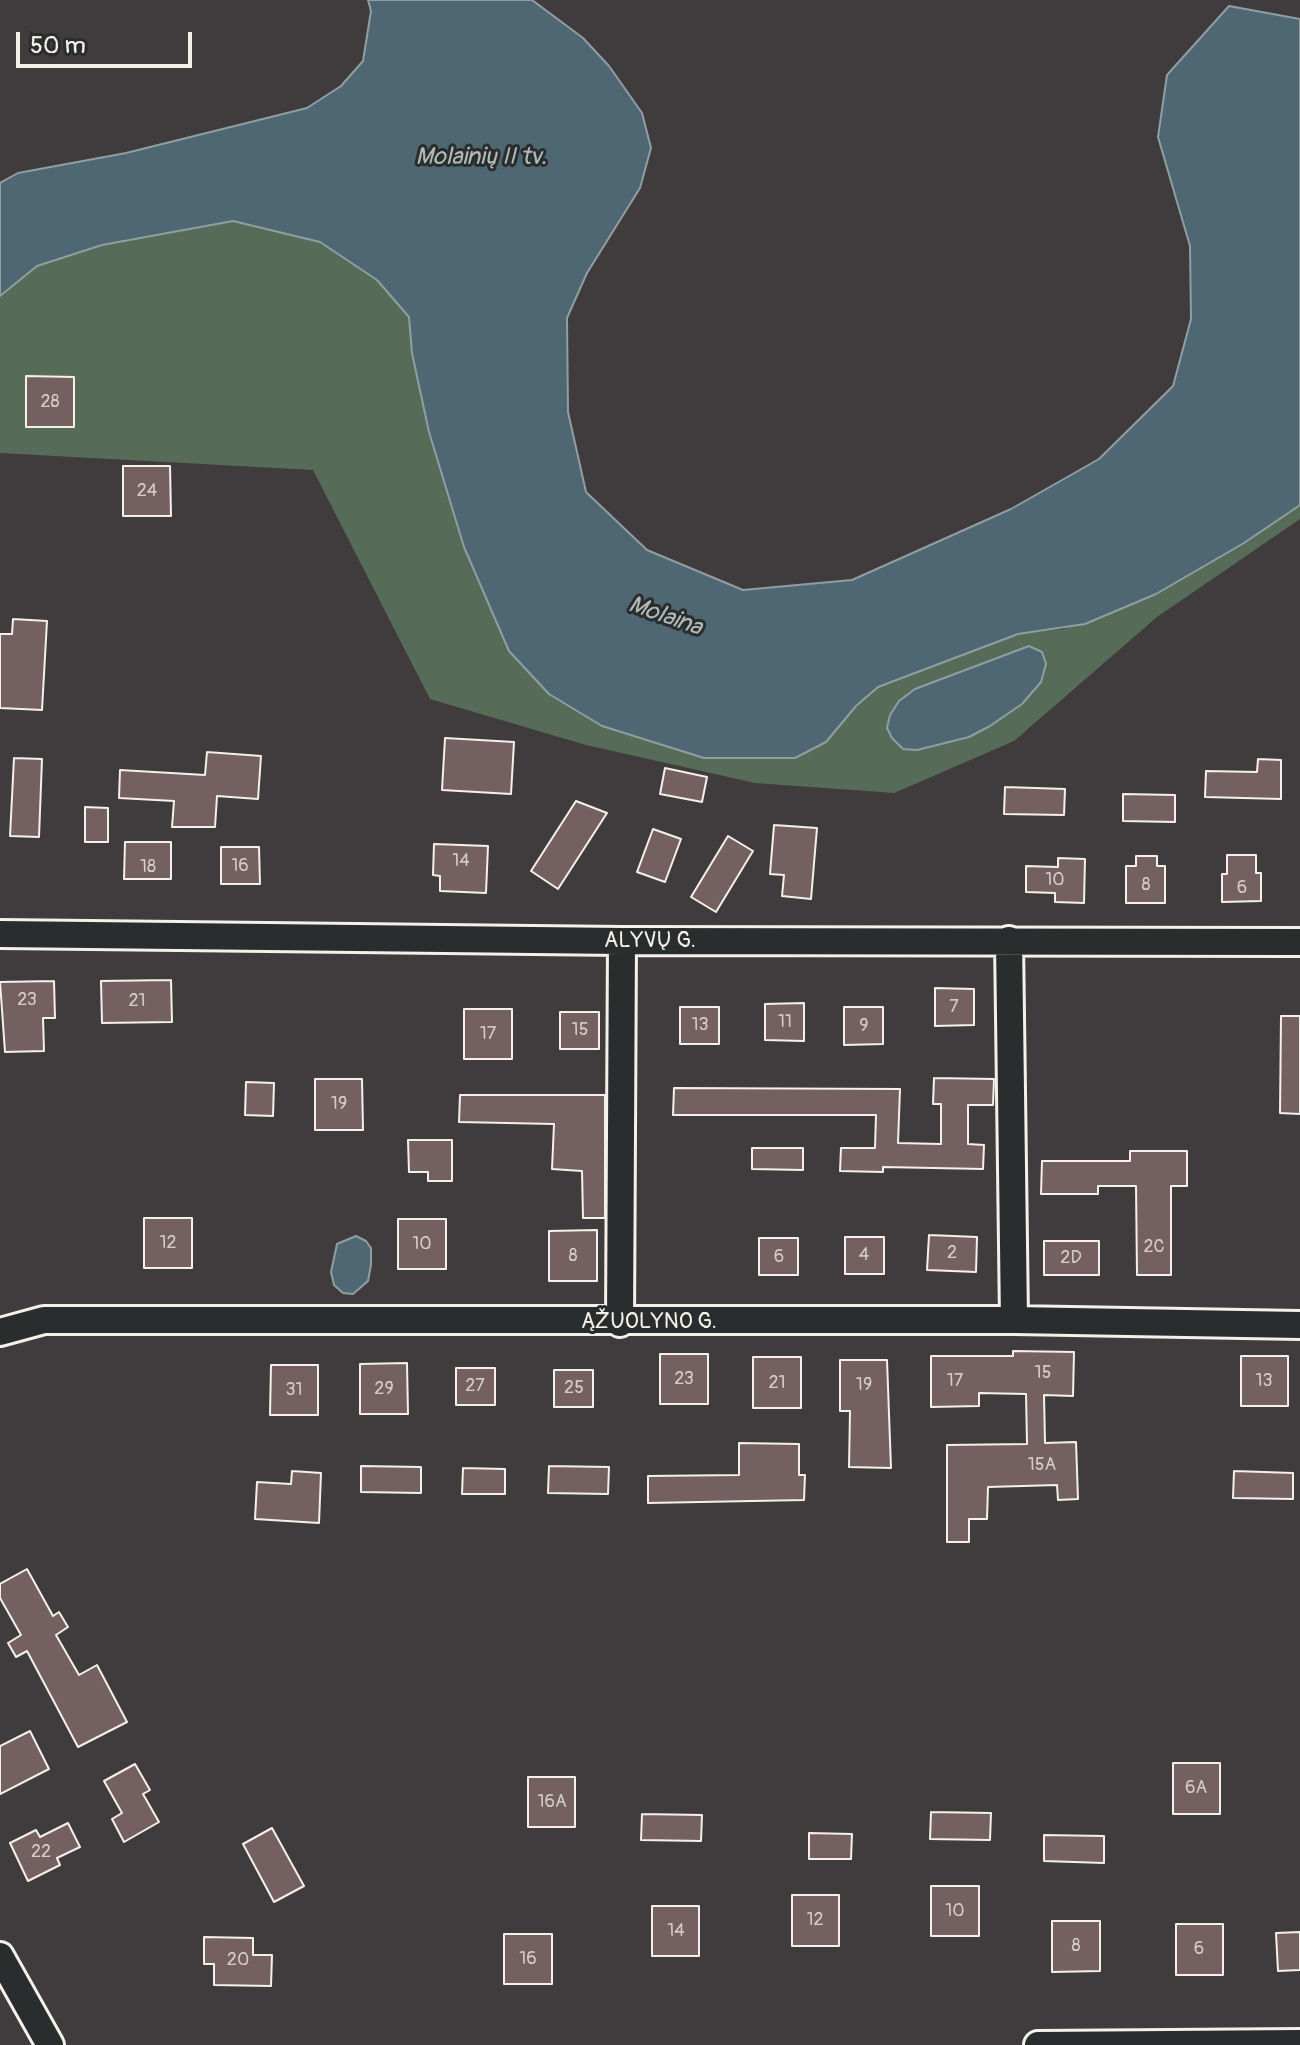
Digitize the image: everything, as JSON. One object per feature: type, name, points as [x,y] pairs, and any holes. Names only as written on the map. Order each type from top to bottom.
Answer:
[{"type":"street","name":"ALYVŲ G.","points":[[0,934],[622,941],[1300,942]]},
{"type":"street","points":[[1009,940],[1014,1320]]},
{"type":"street","points":[[620,1323],[622,941]]},
{"type":"street","name":"ĄŽUOLYNO G.","points":[[0,1332],[44,1320],[620,1323],[1014,1320],[1300,1325]]},
{"type":"street","points":[[0,1956],[50,2045]]},
{"type":"street","points":[[1038,2045],[1300,2043]]},
{"type":"green space","points":[[233,221],[320,242],[377,280],[409,317],[412,353],[704,758],[795,758],[826,742],[856,706],[878,687],[1018,634],[1064,629],[1156,594],[1244,543],[1300,505],[1300,519],[1157,617],[1014,741],[894,793],[755,783],[586,745],[430,699],[313,470],[0,453],[0,296],[36,266],[102,245]]},
{"type":"water","name":"Molainių II tv.","points":[[368,0],[532,0],[583,38],[609,66],[642,113],[651,148],[640,188],[587,273],[567,318],[568,412],[586,492],[647,550],[743,590],[852,580],[1011,509],[1099,459],[1173,386],[1191,319],[1190,246],[1158,137],[1167,75],[1229,6],[1300,19],[1300,505],[1244,543],[1156,594],[1085,624],[1018,634],[878,687],[856,706],[826,742],[795,758],[704,758],[602,726],[549,694],[509,651],[464,547],[429,432],[412,353],[409,317],[377,280],[320,242],[233,221],[102,245],[37,266],[0,296],[0,183],[18,173],[126,153],[307,108],[341,86],[363,61],[371,11]]},
{"type":"water","points":[[1029,646],[1042,652],[1046,664],[1041,682],[1022,704],[990,726],[969,737],[917,750],[903,749],[892,738],[887,728],[890,715],[899,701],[915,689]]},
{"type":"water","points":[[356,1236],[371,1248],[368,1281],[353,1294],[343,1293],[334,1285],[331,1272],[337,1244]]},
{"type":"building","points":[[26,376],[74,377],[74,427],[26,427]]},
{"type":"building","points":[[123,466],[170,466],[171,516],[123,516]]},
{"type":"building","points":[[13,619],[47,621],[42,710],[0,708],[0,634],[12,634]]},
{"type":"building","points":[[445,738],[514,742],[511,794],[442,790]]},
{"type":"building","points":[[207,752],[261,756],[258,799],[217,796],[215,827],[172,827],[174,801],[119,798],[120,770],[205,775]]},
{"type":"building","points":[[14,758],[42,759],[39,837],[10,836]]},
{"type":"building","points":[[1258,759],[1281,760],[1281,799],[1205,797],[1206,771],[1257,772]]},
{"type":"building","points":[[665,768],[707,777],[702,802],[660,794]]},
{"type":"building","points":[[1005,787],[1065,789],[1064,815],[1004,814]]},
{"type":"building","points":[[1123,794],[1175,795],[1175,822],[1123,821]]},
{"type":"building","points":[[576,801],[607,813],[558,889],[531,871]]},
{"type":"building","points":[[85,807],[108,808],[108,842],[85,842]]},
{"type":"building","points":[[774,825],[817,828],[811,899],[782,896],[784,875],[770,874]]},
{"type":"building","points":[[653,829],[681,839],[665,882],[637,872]]},
{"type":"building","points":[[728,836],[753,851],[716,912],[691,897]]},
{"type":"building","points":[[125,842],[171,842],[171,879],[124,879]]},
{"type":"building","points":[[434,844],[488,846],[486,893],[440,891],[440,876],[433,875]]},
{"type":"building","points":[[221,847],[259,847],[260,884],[221,884]]},
{"type":"building","points":[[1227,855],[1256,855],[1256,873],[1261,873],[1261,901],[1222,902],[1222,874],[1227,874]]},
{"type":"building","points":[[1136,856],[1157,856],[1157,866],[1165,866],[1165,903],[1126,903],[1126,866],[1136,866]]},
{"type":"building","points":[[1058,858],[1085,859],[1084,903],[1055,902],[1055,893],[1026,892],[1026,866],[1058,867]]},
{"type":"building","points":[[171,980],[172,1022],[102,1023],[101,981]]},
{"type":"building","points":[[54,981],[55,1018],[43,1018],[44,1051],[5,1052],[0,982]]},
{"type":"building","points":[[935,988],[974,989],[974,1025],[935,1026]]},
{"type":"building","points":[[804,1003],[804,1041],[765,1040],[765,1004]]},
{"type":"building","points":[[680,1007],[719,1007],[719,1044],[680,1044]]},
{"type":"building","points":[[844,1007],[883,1007],[883,1044],[844,1045]]},
{"type":"building","points":[[464,1009],[512,1009],[512,1059],[464,1059]]},
{"type":"building","points":[[560,1012],[599,1012],[599,1049],[560,1049]]},
{"type":"building","points":[[1281,1016],[1300,1016],[1300,1114],[1280,1113]]},
{"type":"building","points":[[934,1078],[994,1079],[993,1105],[968,1105],[968,1144],[984,1145],[983,1169],[883,1167],[883,1172],[840,1171],[841,1148],[875,1148],[876,1115],[673,1115],[674,1088],[900,1089],[898,1143],[941,1144],[941,1104],[933,1104]]},
{"type":"building","points":[[315,1079],[362,1079],[363,1130],[315,1130]]},
{"type":"building","points":[[246,1082],[274,1083],[273,1116],[245,1115]]},
{"type":"building","points":[[460,1095],[605,1095],[605,1218],[583,1218],[582,1171],[552,1169],[554,1124],[459,1122]]},
{"type":"building","points":[[408,1140],[452,1140],[452,1181],[428,1181],[428,1172],[409,1172]]},
{"type":"building","points":[[752,1148],[803,1148],[803,1170],[752,1169]]},
{"type":"building","points":[[1130,1151],[1187,1151],[1187,1186],[1171,1186],[1171,1275],[1137,1275],[1136,1186],[1098,1186],[1098,1194],[1041,1194],[1042,1161],[1130,1161]]},
{"type":"building","points":[[144,1218],[192,1218],[192,1268],[144,1268]]},
{"type":"building","points":[[398,1219],[446,1219],[446,1269],[398,1269]]},
{"type":"building","points":[[597,1230],[597,1281],[549,1281],[549,1231]]},
{"type":"building","points":[[929,1235],[977,1237],[976,1272],[927,1270]]},
{"type":"building","points":[[845,1237],[884,1237],[884,1274],[845,1274]]},
{"type":"building","points":[[759,1238],[798,1238],[798,1275],[759,1275]]},
{"type":"building","points":[[1044,1241],[1099,1241],[1099,1275],[1044,1275]]},
{"type":"building","points":[[1013,1351],[1074,1352],[1073,1396],[1044,1395],[1045,1443],[1076,1442],[1078,1499],[1058,1500],[1057,1485],[988,1487],[987,1519],[969,1519],[969,1542],[947,1542],[947,1445],[1027,1444],[1026,1394],[979,1393],[979,1406],[931,1407],[931,1356],[1013,1356]]},
{"type":"building","points":[[660,1354],[708,1354],[708,1404],[660,1404]]},
{"type":"building","points":[[1241,1356],[1288,1356],[1288,1406],[1241,1406]]},
{"type":"building","points":[[753,1357],[801,1357],[801,1408],[753,1408]]},
{"type":"building","points":[[840,1360],[887,1360],[891,1468],[849,1467],[850,1411],[840,1411]]},
{"type":"building","points":[[407,1363],[408,1414],[360,1414],[360,1364]]},
{"type":"building","points":[[271,1365],[318,1365],[318,1415],[270,1415]]},
{"type":"building","points":[[456,1368],[495,1368],[495,1405],[456,1405]]},
{"type":"building","points":[[554,1370],[593,1370],[593,1407],[554,1407]]},
{"type":"building","points":[[739,1443],[799,1444],[799,1475],[805,1475],[804,1500],[648,1503],[648,1476],[739,1475]]},
{"type":"building","points":[[361,1466],[421,1467],[421,1493],[361,1492]]},
{"type":"building","points":[[549,1466],[609,1467],[608,1494],[548,1493]]},
{"type":"building","points":[[463,1468],[505,1469],[505,1494],[462,1494]]},
{"type":"building","points":[[292,1471],[321,1473],[319,1523],[255,1519],[257,1482],[291,1484]]},
{"type":"building","points":[[1234,1471],[1293,1473],[1293,1499],[1233,1498]]},
{"type":"building","points":[[27,1569],[53,1616],[59,1612],[68,1627],[56,1635],[79,1675],[97,1665],[127,1722],[78,1747],[27,1651],[16,1657],[8,1643],[21,1635],[0,1598],[0,1584]]},
{"type":"building","points":[[30,1731],[49,1769],[0,1794],[0,1746]]},
{"type":"building","points":[[1173,1763],[1220,1763],[1220,1814],[1173,1814]]},
{"type":"building","points":[[135,1764],[150,1790],[143,1794],[159,1822],[124,1842],[112,1819],[122,1813],[104,1781]]},
{"type":"building","points":[[528,1777],[575,1777],[575,1827],[528,1827]]},
{"type":"building","points":[[931,1812],[991,1813],[990,1840],[930,1839]]},
{"type":"building","points":[[642,1814],[702,1815],[701,1841],[641,1840]]},
{"type":"building","points":[[68,1823],[80,1847],[57,1858],[60,1865],[28,1881],[10,1843],[36,1830],[40,1837]]},
{"type":"building","points":[[272,1828],[304,1886],[274,1902],[243,1844]]},
{"type":"building","points":[[809,1833],[852,1834],[851,1859],[809,1859]]},
{"type":"building","points":[[1044,1835],[1104,1836],[1104,1863],[1044,1861]]},
{"type":"building","points":[[931,1886],[979,1886],[979,1936],[931,1936]]},
{"type":"building","points":[[792,1895],[839,1895],[839,1946],[792,1946]]},
{"type":"building","points":[[652,1906],[699,1906],[699,1956],[652,1956]]},
{"type":"building","points":[[1052,1921],[1100,1921],[1100,1971],[1052,1972]]},
{"type":"building","points":[[1176,1924],[1223,1924],[1223,1975],[1176,1975]]},
{"type":"building","points":[[1300,1932],[1300,1970],[1278,1971],[1276,1933]]},
{"type":"building","points":[[504,1934],[552,1934],[552,1984],[504,1984]]},
{"type":"building","points":[[204,1937],[253,1938],[253,1955],[272,1955],[271,1986],[214,1985],[214,1964],[204,1964]]},
{"type":"water label","name":"Molaina","points":[[665,617]]}]
